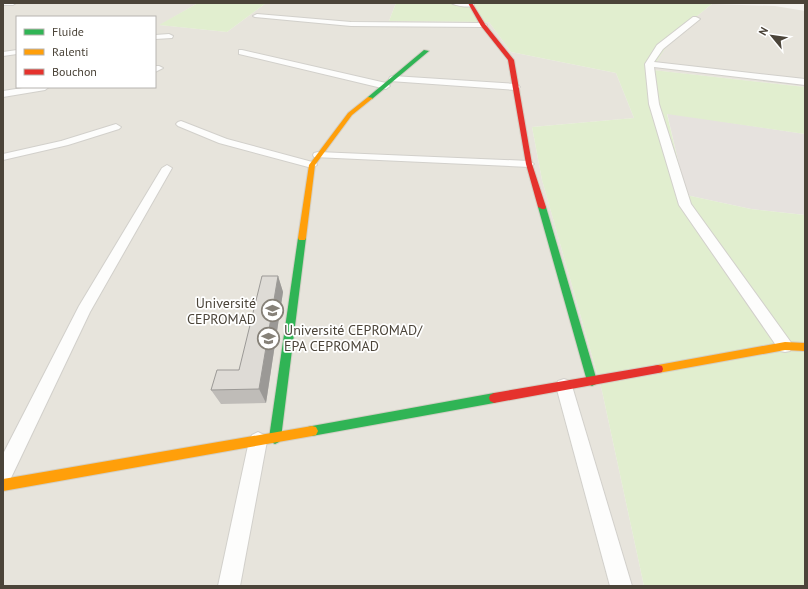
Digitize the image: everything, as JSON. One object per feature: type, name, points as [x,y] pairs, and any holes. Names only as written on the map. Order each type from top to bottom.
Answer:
[{"type":"street","points":[[3,3],[13,3]]},
{"type":"street","points":[[454,3],[471,4],[483,25],[511,60],[529,164],[592,382]]},
{"type":"street","points":[[257,16],[352,24],[483,25]]},
{"type":"street","points":[[696,19],[660,46],[649,64],[654,104],[685,205],[785,346]]},
{"type":"street","points":[[156,37],[169,36]]},
{"type":"street","points":[[229,586],[267,439],[315,160],[350,114],[386,86],[426,51]]},
{"type":"street","points":[[3,54],[16,52]]},
{"type":"street","points":[[242,52],[386,86]]},
{"type":"street","points":[[649,64],[805,82]]},
{"type":"street","points":[[393,79],[516,86]]},
{"type":"street","points":[[3,94],[39,88]]},
{"type":"street","points":[[181,124],[222,141],[315,160],[529,164]]},
{"type":"street","points":[[3,157],[64,143],[116,127]]},
{"type":"street","points":[[3,473],[84,310],[167,168]]},
{"type":"street","points":[[3,485],[592,382],[785,346],[805,347]]},
{"type":"street","points":[[564,386],[621,586]]},
{"type":"shaded area","points":[[3,3],[198,3],[160,25],[227,32],[266,3],[396,3],[389,21],[489,22],[511,52],[616,73],[634,118],[532,127],[542,180],[602,391],[644,586],[3,586]]},
{"type":"shaded area","points":[[712,4],[775,6],[805,11],[805,87],[652,70],[665,47],[692,20]]},
{"type":"shaded area","points":[[667,113],[805,134],[805,215],[751,209],[686,195]]},
{"type":"green space","points":[[198,3],[266,3],[227,32],[159,25]]},
{"type":"green space","points":[[396,3],[710,3],[712,4],[694,18],[671,42],[658,60],[653,70],[805,87],[805,134],[667,114],[686,195],[751,209],[805,215],[805,586],[644,586],[602,391],[542,180],[532,127],[634,118],[616,73],[511,52],[489,22],[389,21]]},
{"type":"building","points":[[262,276],[278,276],[259,389],[211,390],[217,370],[239,370]]},
{"type":"traffic: fast","points":[[370,98],[426,51]]},
{"type":"traffic: fast","points":[[542,207],[592,381]]},
{"type":"traffic: fast","points":[[275,438],[302,238]]},
{"type":"traffic: fast","points":[[312,431],[494,398]]},
{"type":"traffic: slow","points":[[302,238],[312,165],[350,114],[370,98]]},
{"type":"traffic: slow","points":[[658,369],[785,346],[805,347]]},
{"type":"traffic: slow","points":[[3,485],[312,431]]},
{"type":"traffic: jam","points":[[470,3],[483,25],[511,60],[529,164],[542,207]]},
{"type":"traffic: jam","points":[[494,398],[658,369]]},
{"type":"place","name":"Université CEPROMAD","points":[[272,311]]},
{"type":"place","name":"Université CEPROMAD/ EPA CEPROMAD","points":[[269,338]]}]
